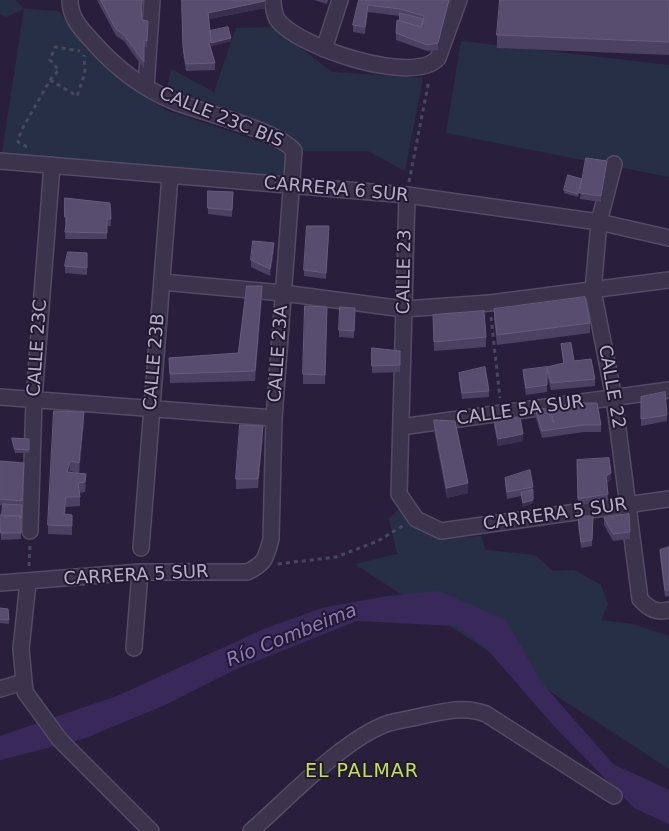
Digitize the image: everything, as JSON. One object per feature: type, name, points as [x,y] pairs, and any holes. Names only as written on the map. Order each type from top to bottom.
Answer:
[{"type":"street","name":"CALLE 23C BIS","points":[[70,0],[70,11],[81,29],[101,51],[146,87],[174,101],[262,132],[284,142],[294,151]]},
{"type":"street","points":[[146,87],[152,0]]},
{"type":"street","points":[[324,49],[340,0]]},
{"type":"street","points":[[273,4],[278,19],[288,29],[324,49],[347,58],[390,66],[421,67],[432,64],[444,45],[458,0]]},
{"type":"street","name":"CALLE 23A","points":[[263,561],[271,539],[274,418],[294,151]]},
{"type":"street","name":"CARRERA 6 SUR","points":[[0,161],[406,195],[599,222],[669,238]]},
{"type":"street","name":"CALLE 22","points":[[614,164],[599,222],[593,290],[614,398],[640,599],[648,608],[661,612],[669,610]]},
{"type":"street","name":"CALLE 23C","points":[[30,531],[34,399],[52,165]]},
{"type":"street","name":"CALLE 23B","points":[[141,548],[170,176]]},
{"type":"street","name":"CALLE 23","points":[[406,195],[399,494],[416,519],[440,531]]},
{"type":"street","points":[[162,282],[283,293],[404,309],[490,303],[669,280]]},
{"type":"street","name":"CALLE 5A SUR","points":[[401,427],[669,390]]},
{"type":"street","points":[[0,397],[274,418]]},
{"type":"street","name":"CARRERA 5 SUR","points":[[440,531],[669,499]]},
{"type":"street","name":"CARRERA 5 SUR","points":[[3,582],[28,582],[140,572],[247,572],[263,561]]},
{"type":"street","points":[[134,648],[140,572]]},
{"type":"street","points":[[28,582],[21,649],[24,687],[60,740],[151,831]]},
{"type":"street","points":[[0,688],[24,687]]},
{"type":"street","points":[[251,831],[340,752],[364,735],[389,723],[456,709],[471,709],[486,714],[614,796]]},
{"type":"path","points":[[50,80],[77,96],[85,73],[81,29]]},
{"type":"path","points":[[31,148],[18,142],[21,131],[50,80],[59,70],[50,60],[55,47],[84,51]]},
{"type":"path","points":[[406,195],[432,64]]},
{"type":"path","points":[[490,303],[501,413]]},
{"type":"path","points":[[263,561],[336,557],[378,540],[416,519]]},
{"type":"path","points":[[28,582],[30,531]]},
{"type":"shaded area","points":[[0,0],[15,0],[25,9],[58,11],[110,68],[165,110],[288,151],[287,180],[1,159],[24,9],[6,17],[0,14]]},
{"type":"shaded area","points":[[273,27],[332,72],[423,78],[405,171],[368,151],[297,151],[288,137],[167,88],[171,69],[214,92],[236,28]]},
{"type":"shaded area","points":[[461,41],[669,65],[669,177],[446,133]]},
{"type":"shaded area","points":[[399,508],[440,539],[481,536],[486,550],[535,555],[553,571],[574,570],[601,585],[608,604],[601,620],[632,624],[669,636],[669,769],[355,564],[397,554],[389,519]]},
{"type":"water","name":"Río Combeima","points":[[440,591],[506,620],[542,683],[613,764],[669,790],[669,824],[634,808],[553,725],[487,649],[456,626],[357,621],[234,670],[165,705],[83,739],[0,760],[0,736],[117,696],[264,629],[322,608],[387,596]]},
{"type":"building","points":[[101,0],[142,0],[142,20],[148,21],[147,41],[144,40],[144,62],[124,35],[116,29]]},
{"type":"building","points":[[182,0],[265,1],[208,13],[211,40],[209,43],[215,63],[186,64],[183,46]]},
{"type":"building","points":[[359,0],[449,0],[438,43],[427,45],[396,33],[397,20],[421,27],[424,16],[400,9],[368,5],[365,27],[353,25]]},
{"type":"building","points":[[500,0],[669,0],[669,42],[497,35]]},
{"type":"building","points":[[400,13],[424,19],[421,27],[400,21]]},
{"type":"building","points":[[228,27],[231,38],[211,43],[210,31]]},
{"type":"building","points":[[586,158],[607,161],[601,196],[580,193]]},
{"type":"building","points":[[568,175],[582,179],[578,194],[564,190]]},
{"type":"building","points":[[208,191],[233,192],[232,210],[208,208]]},
{"type":"building","points":[[65,198],[110,203],[111,219],[107,219],[107,233],[65,232],[67,217],[65,217]]},
{"type":"building","points":[[307,226],[329,226],[326,273],[304,270]]},
{"type":"building","points":[[253,241],[274,243],[270,269],[251,260]]},
{"type":"building","points":[[68,252],[87,253],[87,268],[65,266]]},
{"type":"building","points":[[247,286],[262,286],[255,371],[170,374],[169,358],[238,353]]},
{"type":"building","points":[[585,297],[590,323],[497,335],[494,309]]},
{"type":"building","points":[[305,306],[327,307],[325,375],[303,374]]},
{"type":"building","points":[[340,307],[355,308],[354,331],[339,330]]},
{"type":"building","points":[[484,311],[486,337],[434,342],[433,315]]},
{"type":"building","points":[[571,343],[574,361],[591,359],[595,379],[551,383],[547,367],[564,363],[561,344]]},
{"type":"building","points":[[372,348],[400,351],[400,365],[372,366]]},
{"type":"building","points":[[485,367],[489,391],[462,393],[459,373]]},
{"type":"building","points":[[547,367],[547,385],[526,388],[523,370]]},
{"type":"building","points":[[665,392],[667,415],[641,419],[641,397]]},
{"type":"building","points":[[575,403],[597,403],[601,425],[584,425],[542,431],[535,408],[547,409],[554,423],[550,409]]},
{"type":"building","points":[[54,411],[84,412],[79,463],[70,461],[67,472],[86,474],[85,482],[78,483],[80,497],[66,497],[64,514],[72,515],[72,526],[48,525]]},
{"type":"building","points":[[520,417],[523,434],[498,439],[494,420]]},
{"type":"building","points":[[434,420],[455,421],[468,483],[447,488]]},
{"type":"building","points":[[240,425],[263,426],[258,479],[236,479]]},
{"type":"building","points":[[12,438],[29,439],[29,450],[15,449]]},
{"type":"building","points":[[609,458],[611,473],[606,476],[608,494],[578,499],[577,460]]},
{"type":"building","points":[[0,461],[24,463],[22,501],[0,499]]},
{"type":"building","points":[[530,470],[533,487],[507,492],[505,478]]},
{"type":"building","points":[[533,490],[533,500],[523,503],[521,493]]},
{"type":"building","points":[[3,504],[22,505],[21,519],[21,516],[2,516]]},
{"type":"building","points":[[629,514],[630,532],[613,534],[604,518]]},
{"type":"building","points":[[0,515],[21,516],[21,533],[1,533]]},
{"type":"building","points":[[593,516],[592,540],[581,542],[578,517]]},
{"type":"building","points":[[669,547],[669,590],[665,590],[660,550]]},
{"type":"building","points":[[0,608],[8,609],[9,620],[0,619]]},
{"type":"district","name":"EL PALMAR","points":[[362,772]]}]
